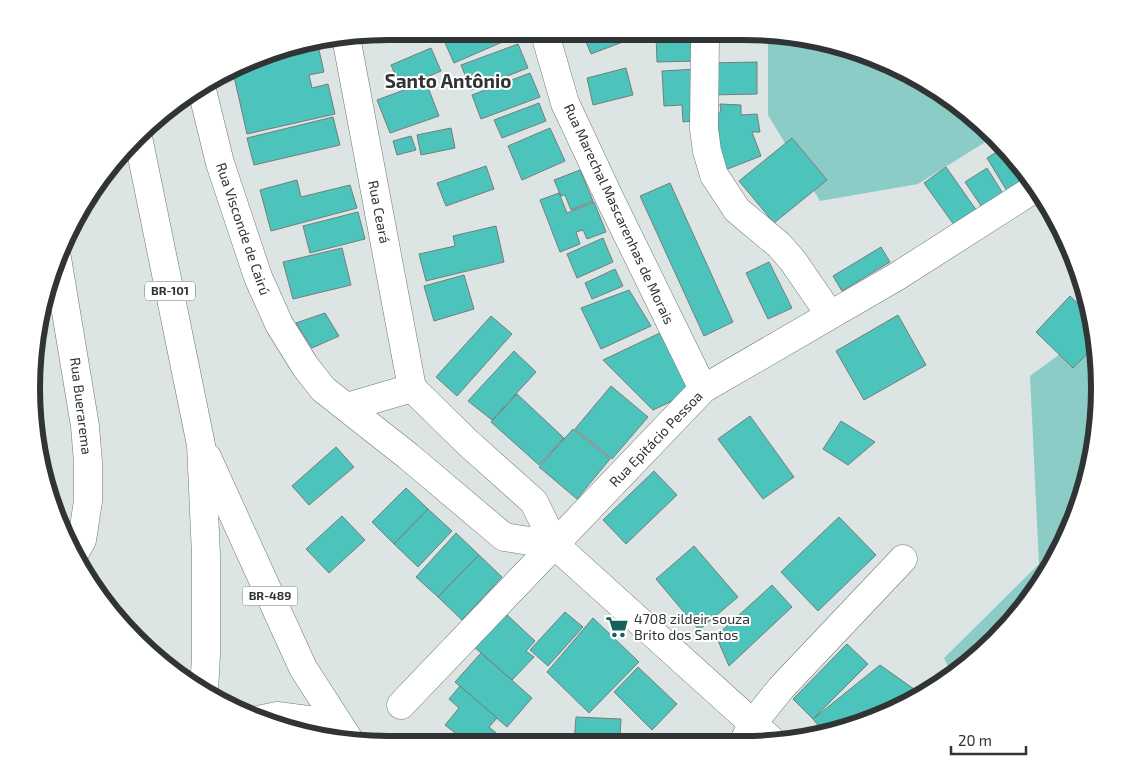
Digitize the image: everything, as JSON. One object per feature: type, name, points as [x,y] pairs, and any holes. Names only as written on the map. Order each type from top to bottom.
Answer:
[{"type":"main road","name":"Rua Marechal Mascarenhas de Morais","points":[[547,40],[565,103],[703,389]]},
{"type":"main road","points":[[705,40],[704,129],[707,151],[714,175],[737,210],[779,245],[793,260],[830,315]]},
{"type":"main road","name":"Rua Ceará","points":[[347,43],[412,388]]},
{"type":"main road","name":"Rua Visconde de Cairú","points":[[203,94],[220,163],[258,277],[275,316],[305,366],[324,389],[408,456],[504,537],[555,545]]},
{"type":"main road","name":"BR-101","points":[[140,144],[201,445],[206,554],[204,683]]},
{"type":"main road","name":"Rua Epitácio Pessoa","points":[[400,706],[703,389],[896,277],[1030,192]]},
{"type":"main road","name":"Rua Buerarema","points":[[59,272],[85,426],[88,462],[88,501],[82,540],[78,546]]},
{"type":"main road","points":[[347,407],[412,388],[467,442],[534,502],[555,545],[756,734],[781,688],[903,559]]},
{"type":"main road","name":"BR-489","points":[[201,445],[303,668],[344,733]]},
{"type":"main road","name":"BR-489","points":[[273,717],[308,720],[328,730]]},
{"type":"shaded area","points":[[768,41],[788,43],[855,58],[897,76],[955,112],[988,141],[918,184],[820,201],[768,115]]},
{"type":"shaded area","points":[[1087,334],[1090,365],[1090,411],[1084,456],[1073,500],[1055,542],[1019,600],[989,634],[949,668],[944,658],[1039,564],[1030,376]]},
{"type":"building","points":[[444,40],[507,40],[454,63]]},
{"type":"building","points":[[585,40],[628,40],[591,54]]},
{"type":"building","points":[[656,40],[698,40],[699,61],[657,62]]},
{"type":"building","points":[[518,44],[528,68],[471,90],[461,65]]},
{"type":"building","points":[[318,47],[324,72],[309,75],[312,88],[328,84],[335,114],[247,134],[234,76],[276,58]]},
{"type":"building","points":[[431,48],[441,71],[401,88],[391,65]]},
{"type":"building","points":[[757,62],[757,94],[709,95],[708,63]]},
{"type":"building","points":[[626,68],[633,95],[593,105],[587,78]]},
{"type":"building","points":[[698,69],[702,120],[683,122],[682,105],[664,106],[662,71]]},
{"type":"building","points":[[530,73],[540,97],[481,119],[472,95]]},
{"type":"building","points":[[426,82],[439,116],[390,133],[377,100]]},
{"type":"building","points":[[539,103],[546,121],[502,138],[494,120]]},
{"type":"building","points":[[720,104],[741,105],[741,115],[757,114],[760,132],[752,132],[761,156],[725,170],[713,113],[721,112]]},
{"type":"building","points":[[333,117],[340,145],[254,165],[247,138]]},
{"type":"building","points":[[451,128],[455,148],[421,155],[417,135]]},
{"type":"building","points":[[550,128],[565,161],[522,180],[508,146]]},
{"type":"building","points":[[411,136],[416,150],[397,155],[393,141]]},
{"type":"building","points":[[792,138],[827,180],[774,223],[739,181]]},
{"type":"building","points":[[998,151],[1029,191],[1013,201],[987,158]]},
{"type":"building","points":[[486,166],[494,189],[446,206],[437,183]]},
{"type":"building","points":[[946,167],[979,214],[957,229],[924,183]]},
{"type":"building","points":[[987,168],[1009,203],[988,216],[965,182]]},
{"type":"building","points":[[580,170],[593,201],[571,210],[565,195],[561,196],[554,180]]},
{"type":"building","points":[[297,180],[301,197],[350,185],[357,208],[271,231],[260,190]]},
{"type":"building","points":[[670,183],[733,322],[704,336],[640,196]]},
{"type":"building","points":[[559,193],[567,213],[594,202],[606,232],[587,239],[583,230],[576,232],[580,244],[560,252],[540,200]]},
{"type":"building","points":[[358,212],[365,239],[310,253],[303,226]]},
{"type":"building","points":[[496,226],[504,262],[426,281],[419,254],[455,246],[453,236]]},
{"type":"building","points":[[603,238],[613,262],[577,278],[567,254]]},
{"type":"building","points":[[881,247],[890,262],[842,291],[833,276]]},
{"type":"building","points":[[342,248],[351,285],[293,299],[283,262]]},
{"type":"building","points":[[769,262],[792,308],[768,319],[746,273]]},
{"type":"building","points":[[615,269],[623,286],[592,299],[585,283]]},
{"type":"building","points":[[464,275],[474,309],[434,321],[424,286]]},
{"type":"building","points":[[629,290],[651,326],[601,349],[581,308]]},
{"type":"building","points":[[1070,296],[1081,306],[1089,352],[1073,368],[1036,332]]},
{"type":"building","points":[[325,313],[339,336],[312,348],[296,323]]},
{"type":"building","points":[[898,315],[926,365],[864,400],[836,351]]},
{"type":"building","points":[[491,316],[512,334],[457,396],[436,377]]},
{"type":"building","points":[[662,332],[691,392],[653,410],[603,360]]},
{"type":"building","points":[[514,351],[536,372],[492,420],[468,401]]},
{"type":"building","points":[[611,386],[648,417],[612,459],[575,429]]},
{"type":"building","points":[[517,394],[564,438],[539,465],[491,422]]},
{"type":"building","points":[[750,416],[794,477],[763,499],[718,439]]},
{"type":"building","points":[[841,421],[875,442],[848,465],[823,449]]},
{"type":"building","points":[[573,429],[610,459],[577,499],[539,467]]},
{"type":"building","points":[[336,447],[354,467],[309,505],[292,486]]},
{"type":"building","points":[[654,471],[677,495],[626,544],[603,520]]},
{"type":"building","points":[[406,488],[428,509],[394,544],[372,522]]},
{"type":"building","points":[[428,509],[452,531],[418,567],[394,544]]},
{"type":"building","points":[[342,516],[365,540],[329,573],[306,549]]},
{"type":"building","points":[[839,517],[876,555],[818,611],[781,572]]},
{"type":"building","points":[[456,533],[479,555],[438,597],[416,577]]},
{"type":"building","points":[[694,546],[738,597],[699,630],[656,579]]},
{"type":"building","points":[[479,555],[502,577],[462,620],[438,597]]},
{"type":"building","points":[[772,585],[792,607],[729,666],[716,636]]},
{"type":"building","points":[[504,612],[535,641],[526,651],[534,657],[512,680],[473,646]]},
{"type":"building","points":[[565,612],[583,627],[548,666],[530,650]]},
{"type":"building","points":[[593,618],[639,662],[589,713],[547,672]]},
{"type":"building","points":[[847,644],[868,664],[813,719],[793,699]]},
{"type":"building","points":[[481,653],[532,698],[507,727],[455,682]]},
{"type":"building","points":[[880,665],[915,690],[876,710],[855,718],[819,727],[813,719]]},
{"type":"building","points":[[638,667],[677,704],[652,730],[614,692]]},
{"type":"building","points":[[460,686],[497,718],[489,727],[500,736],[459,736],[445,725],[459,708],[449,699]]},
{"type":"building","points":[[576,717],[621,719],[620,735],[634,736],[574,736]]},
{"type":"place","name":"4708 zildeir souza Brito dos Santos","points":[[617,627]]},
{"type":"district","name":"Santo Antônio","points":[[448,81]]}]
